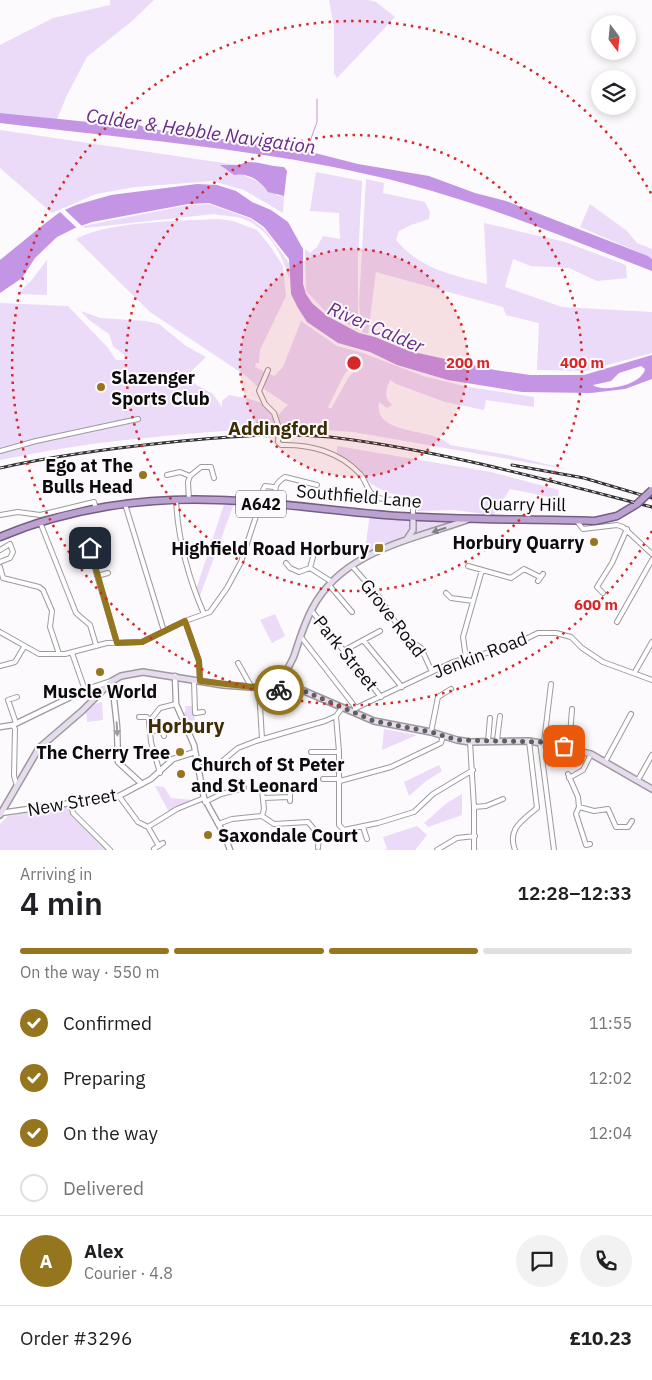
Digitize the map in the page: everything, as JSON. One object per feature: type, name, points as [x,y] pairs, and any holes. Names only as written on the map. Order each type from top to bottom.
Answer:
[{"type":"highway","name":"Quarry Hill","points":[[470,519],[606,520],[626,512],[652,490]]},
{"type":"highway","name":"Southfield Lane","points":[[0,537],[40,522],[96,509],[125,504],[176,500],[276,505],[413,517],[470,519]]},
{"type":"main road","points":[[407,539],[413,530],[413,517]]},
{"type":"main road","name":"Quarry Hill","points":[[278,690],[280,680],[290,667],[311,610],[330,583],[352,566],[380,550],[407,539],[470,519]]},
{"type":"main road","points":[[0,814],[39,748],[82,711],[112,681],[144,672],[259,689],[304,691],[374,721],[470,742],[497,740],[529,741],[569,748],[591,754],[652,789]]},
{"type":"street","points":[[268,370],[260,391],[265,404],[274,413],[279,428],[278,442],[281,445],[302,445],[332,454],[358,472],[376,498],[407,500],[413,503],[413,517]]},
{"type":"street","points":[[0,451],[36,440],[138,419]]},
{"type":"street","points":[[189,500],[188,482],[190,476],[201,467],[211,468],[214,478]]},
{"type":"street","points":[[168,475],[180,472],[190,476]]},
{"type":"street","points":[[276,505],[274,487],[276,482],[285,477],[316,485]]},
{"type":"street","points":[[260,496],[265,486],[274,487]]},
{"type":"street","points":[[176,500],[178,533],[187,572],[204,614]]},
{"type":"street","name":"Southfield Lane","points":[[0,515],[18,512],[40,515],[94,502],[96,509]]},
{"type":"street","points":[[125,504],[164,631]]},
{"type":"street","points":[[0,632],[24,648],[39,654],[59,654],[96,645],[142,642],[204,614],[212,610],[241,562],[258,510]]},
{"type":"street","points":[[576,520],[583,529],[617,525],[627,529],[652,554]]},
{"type":"street","points":[[40,522],[77,615],[90,625],[96,645]]},
{"type":"street","points":[[603,593],[597,587],[612,563],[627,529]]},
{"type":"street","points":[[0,550],[10,544],[13,552],[10,558],[0,562]]},
{"type":"street","points":[[88,547],[117,643]]},
{"type":"street","points":[[310,568],[313,557]]},
{"type":"street","points":[[616,622],[652,560]]},
{"type":"street","points":[[286,563],[290,568],[299,572],[310,568]]},
{"type":"street","name":"Grove Road","points":[[352,566],[380,598],[405,637],[421,648],[432,672]]},
{"type":"street","points":[[468,566],[511,578],[516,577],[520,570],[527,569],[540,577]]},
{"type":"street","points":[[0,567],[3,578],[39,587],[43,590],[52,613],[50,627],[59,654]]},
{"type":"street","points":[[286,573],[290,568]]},
{"type":"street","points":[[310,568],[330,583],[343,605],[352,612]]},
{"type":"street","points":[[466,658],[463,637],[482,570]]},
{"type":"street","points":[[97,576],[108,573]]},
{"type":"street","points":[[446,593],[451,598],[473,601]]},
{"type":"street","name":"Park Street","points":[[311,610],[381,697]]},
{"type":"street","points":[[185,621],[199,661],[200,681]]},
{"type":"street","points":[[345,650],[380,631]]},
{"type":"street","name":"Jenkin Road","points":[[352,713],[356,708],[432,672],[466,658],[509,647],[538,633],[556,633],[571,637],[582,648],[603,662],[636,672],[652,680]]},
{"type":"street","points":[[301,637],[356,708]]},
{"type":"street","points":[[363,640],[402,687]]},
{"type":"street","points":[[636,672],[652,642]]},
{"type":"street","points":[[3,664],[17,660],[24,648]]},
{"type":"street","points":[[72,652],[85,690]]},
{"type":"street","points":[[238,663],[252,688]]},
{"type":"street","points":[[174,676],[176,704],[187,726],[195,752],[204,800],[230,850]]},
{"type":"street","points":[[194,680],[195,713],[203,712]]},
{"type":"street","points":[[0,727],[14,724],[85,690],[112,681],[117,726],[118,762],[142,784]]},
{"type":"street","points":[[551,684],[542,742],[554,850]]},
{"type":"street","points":[[259,689],[262,739]]},
{"type":"street","points":[[431,732],[438,697],[451,689]]},
{"type":"street","points":[[17,697],[7,698],[15,728],[14,776],[17,786]]},
{"type":"street","points":[[160,773],[151,742],[150,720],[160,708],[176,704]]},
{"type":"street","points":[[197,768],[220,763],[238,748],[262,739],[308,728],[336,716],[342,708]]},
{"type":"street","points":[[569,748],[572,709]]},
{"type":"street","points":[[605,762],[631,714]]},
{"type":"street","points":[[139,717],[147,716],[150,720]]},
{"type":"street","points":[[336,716],[340,780],[339,823],[341,829],[363,826],[414,812],[433,794],[472,770]]},
{"type":"street","points":[[497,740],[500,716]]},
{"type":"street","points":[[488,741],[490,718]]},
{"type":"street","points":[[558,728],[570,729]]},
{"type":"street","points":[[150,731],[162,730],[164,736]]},
{"type":"street","points":[[323,779],[340,780],[391,767],[441,743],[443,736]]},
{"type":"street","points":[[515,850],[512,832],[516,826],[537,808],[529,741]]},
{"type":"street","points":[[470,742],[474,807],[474,850]]},
{"type":"street","name":"New Street","points":[[0,814],[119,796],[160,773],[173,759],[195,752]]},
{"type":"street","points":[[311,752],[339,752]]},
{"type":"street","points":[[581,849],[588,844],[576,814],[579,807],[578,796],[568,776],[583,770],[591,754]]},
{"type":"street","points":[[638,780],[652,755]]},
{"type":"street","points":[[148,827],[177,809],[244,788],[243,785]]},
{"type":"street","points":[[262,790],[262,816]]},
{"type":"street","points":[[119,796],[138,822],[148,827],[161,844],[154,849]]},
{"type":"street","points":[[263,798],[290,797]]},
{"type":"street","points":[[474,807],[486,806],[503,799]]},
{"type":"street","points":[[71,804],[73,812],[110,850]]},
{"type":"street","points":[[610,804],[608,810],[616,827],[628,829],[632,820]]},
{"type":"street","points":[[579,807],[594,811],[608,810]]},
{"type":"street","points":[[218,824],[262,816],[274,824],[308,822],[319,835],[318,848]]},
{"type":"street","points":[[274,824],[274,830]]},
{"type":"street","points":[[363,826],[367,839]]},
{"type":"street","points":[[437,850],[457,838],[475,836]]},
{"type":"street","points":[[318,840],[325,840]]},
{"type":"shaded area","points":[[110,0],[154,0],[132,21],[87,57],[57,119],[0,113],[0,45],[53,18],[110,5]]},
{"type":"shaded area","points":[[329,0],[368,0],[376,2],[395,17],[337,78],[334,73],[334,27]]},
{"type":"shaded area","points":[[0,113],[128,126],[135,123],[146,128],[307,151],[358,164],[429,176],[475,193],[506,201],[648,256],[652,259],[652,271],[500,213],[407,184],[357,172],[255,154],[0,123]]},
{"type":"shaded area","points":[[0,130],[237,165],[221,165],[263,184],[278,196],[284,196],[283,213],[244,190],[212,181],[135,187],[96,194],[52,213],[0,168]]},
{"type":"shaded area","points":[[248,162],[284,167],[287,171],[284,196],[268,192],[254,178],[239,174],[234,175],[220,165],[237,165]]},
{"type":"shaded area","points":[[316,172],[362,181],[358,259],[358,330],[326,312],[306,291],[305,249],[310,253],[317,247],[323,236],[340,239],[339,213],[310,211]]},
{"type":"shaded area","points":[[366,179],[384,183],[383,193],[425,202],[430,212],[429,219],[399,231],[396,240],[415,258],[449,274],[487,284],[484,223],[565,242],[626,265],[627,278],[597,281],[569,268],[531,266],[513,259],[505,287],[562,307],[652,312],[652,353],[585,371],[537,370],[539,323],[506,315],[503,307],[376,272],[368,334],[362,332],[359,304]]},
{"type":"shaded area","name":"River Calder","points":[[197,184],[217,185],[236,191],[252,202],[271,210],[288,222],[303,249],[303,284],[306,294],[312,303],[327,316],[359,333],[375,337],[409,351],[495,370],[530,375],[584,375],[652,355],[652,379],[625,389],[591,393],[522,392],[448,380],[397,365],[370,352],[338,343],[307,322],[298,308],[291,294],[289,259],[264,227],[251,218],[209,203],[188,204],[92,222],[75,228],[57,237],[35,258],[22,278],[0,293],[0,260],[60,212],[76,205],[111,195]],"holes":[[[641,366],[645,369],[637,379],[622,386],[605,388],[593,385],[611,381],[619,373]]]},
{"type":"shaded area","points":[[209,204],[251,219],[265,230],[289,263],[289,279],[278,251],[266,234],[251,222],[238,217],[214,214],[85,228],[83,226],[189,205]]},
{"type":"shaded area","points":[[590,204],[627,231],[637,243],[652,249],[652,258],[580,227]]},
{"type":"shaded area","points":[[219,219],[233,221],[257,230],[283,266],[286,296],[260,350],[259,363],[256,363],[255,367],[265,372],[259,388],[246,376],[150,312],[76,239],[90,233],[125,225]]},
{"type":"shaded area","points":[[47,260],[47,295],[17,294],[31,281]]},
{"type":"shaded area","name":"Slazenger Sports Club","points":[[0,303],[68,306],[108,348],[116,360],[130,360],[113,346],[109,334],[89,320],[81,311],[100,318],[146,321],[159,324],[186,346],[206,357],[184,378],[213,394],[222,407],[222,401],[229,395],[259,402],[269,411],[275,427],[171,435],[68,447],[0,460]]},
{"type":"shaded area","points":[[301,321],[337,346],[360,352],[423,376],[468,387],[534,397],[534,407],[486,400],[484,410],[445,402],[390,380],[386,393],[387,399],[392,405],[387,408],[379,402],[380,413],[385,421],[406,430],[442,439],[450,445],[508,455],[571,470],[353,432],[281,427],[278,415],[288,405],[264,389],[268,373],[274,376],[283,367]],"holes":[[[355,361],[360,365],[348,378],[331,409],[328,407],[344,375]]]},
{"type":"shaded area","points":[[337,446],[491,472],[559,490],[557,501],[545,496],[510,489],[493,515],[454,510],[418,511],[417,501],[411,496],[389,493],[362,476],[337,454]]},
{"type":"shaded area","points":[[225,501],[235,501],[198,601],[195,593]]},
{"type":"shaded area","points":[[370,513],[470,519],[407,539],[364,558]]},
{"type":"shaded area","points":[[275,614],[285,636],[272,643],[260,620]]},
{"type":"shaded area","points":[[102,702],[103,720],[87,722],[86,711],[94,704]]},
{"type":"shaded area","points":[[185,706],[193,706],[195,720],[188,721],[183,713],[186,711]]},
{"type":"shaded area","points":[[384,729],[417,735],[382,750]]},
{"type":"shaded area","points":[[439,765],[442,771],[426,781],[409,796],[404,782]]},
{"type":"shaded area","points":[[155,786],[164,787],[171,798],[193,800],[169,812]]},
{"type":"shaded area","points":[[462,794],[462,815],[428,827],[424,823],[447,803]]},
{"type":"shaded area","points":[[69,806],[71,814],[107,850],[0,850],[0,824],[8,816]]},
{"type":"shaded area","points":[[417,826],[427,835],[415,850],[384,850],[387,849],[383,837]]},
{"type":"pier","points":[[63,208],[83,227],[78,229],[59,211]]},
{"type":"waterway","name":"Calder & Hebble Navigation","points":[[309,144],[317,122],[317,99]]},
{"type":"railway","points":[[0,468],[86,452],[211,438],[291,435],[330,437],[452,458],[533,476],[652,507]]},
{"type":"railway","points":[[512,465],[584,478],[652,498]]},
{"type":"way so far","points":[[279,690],[304,691],[374,721],[431,732],[457,740],[470,742],[508,740],[544,742],[564,746]]},
{"type":"place","name":"Slazenger Sports Club","points":[[101,387]]},
{"type":"place","name":"Ego at The Bulls Head","points":[[143,475]]},
{"type":"place","name":"Horbury Quarry","points":[[594,542]]},
{"type":"place","name":"Highfield Road Horbury","points":[[379,548]]},
{"type":"place","name":"Muscle World","points":[[100,672]]},
{"type":"place","name":"The Cherry Tree","points":[[180,752]]},
{"type":"place","name":"Church of St Peter and St Leonard","points":[[181,774]]},
{"type":"place","name":"Saxondale Court","points":[[208,835]]},
{"type":"district","name":"Addingford","points":[[278,428]]},
{"type":"district","name":"Horbury","points":[[186,725]]},
{"type":"route","points":[[90,548],[117,643],[142,642],[185,621],[199,661],[200,681],[228,686],[279,690]]}]
